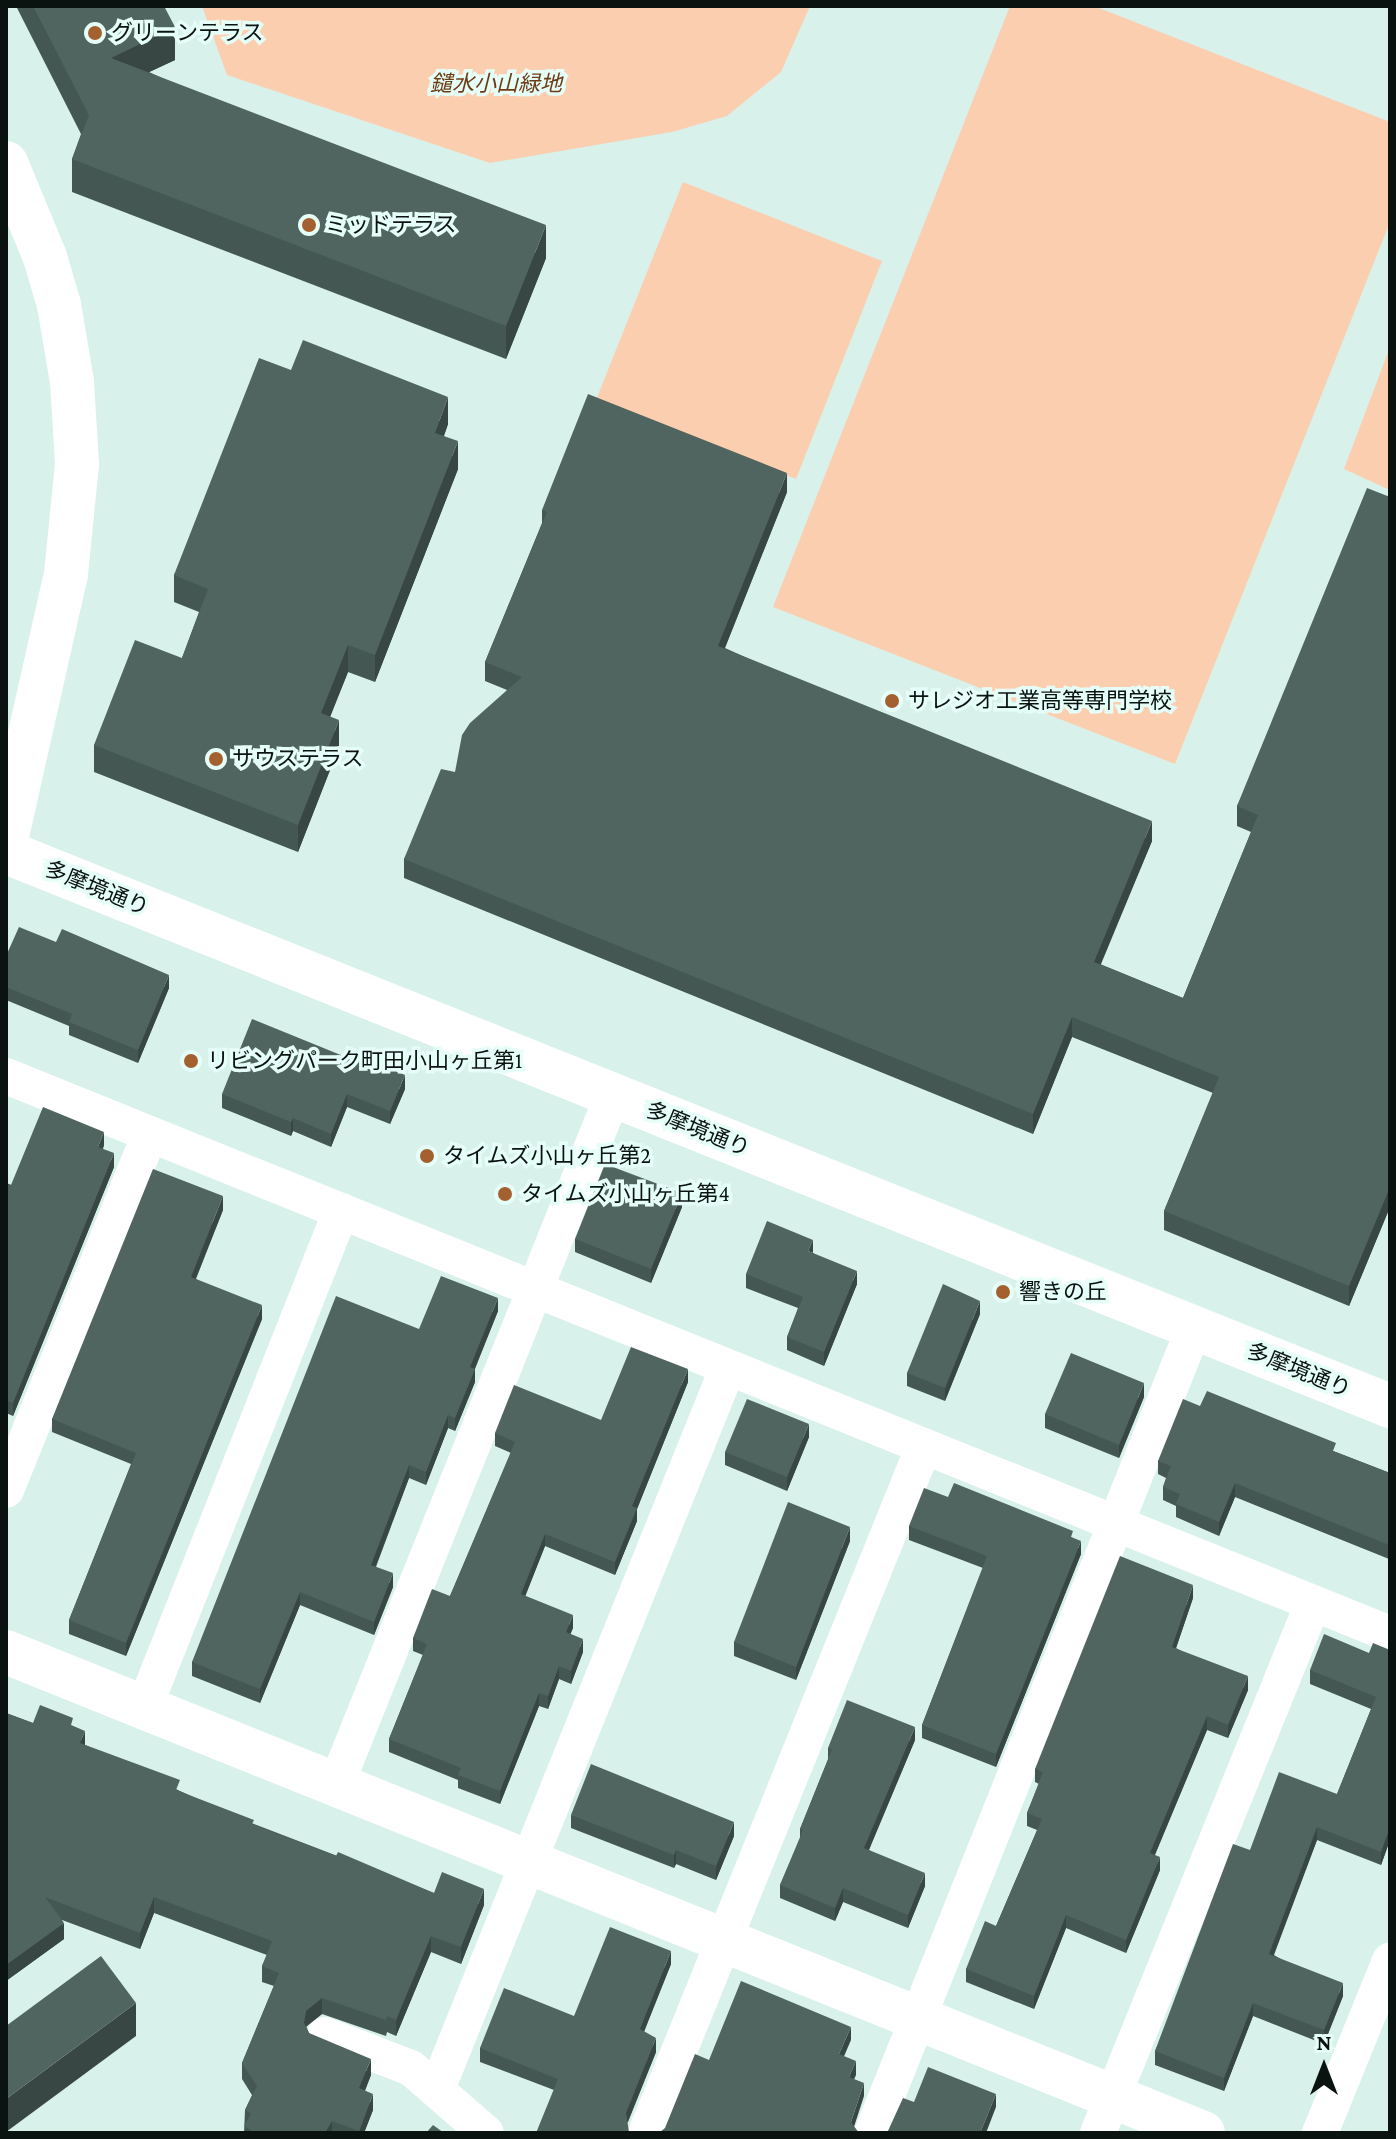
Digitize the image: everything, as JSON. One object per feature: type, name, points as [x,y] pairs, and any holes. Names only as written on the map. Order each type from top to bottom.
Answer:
[{"type":"street","points":[[6,163],[41,244],[59,305],[72,382],[77,464],[66,574],[6,841]]},
{"type":"street","name":"多摩境通り","points":[[6,852],[1390,1406]]},
{"type":"street","points":[[6,1076],[1390,1634]]},
{"type":"street","points":[[336,1785],[613,1095]]},
{"type":"street","points":[[6,1490],[150,1134]]},
{"type":"street","points":[[144,1708],[341,1211]]},
{"type":"street","points":[[872,2133],[1194,1328]]},
{"type":"street","points":[[437,2089],[728,1367]]},
{"type":"street","points":[[646,2133],[924,1446]]},
{"type":"street","points":[[1105,2115],[1313,1603]]},
{"type":"street","points":[[6,1652],[919,2019],[1105,2115],[1203,2133]]},
{"type":"street","points":[[1320,2133],[1390,1961]]},
{"type":"street","points":[[325,2035],[411,2068],[486,2133]]},
{"type":"green space","name":"鑓水小山緑地","points":[[202,6],[810,6],[781,72],[727,116],[672,132],[490,163],[227,75]]},
{"type":"green space","points":[[1010,6],[1094,6],[1390,122],[1390,222],[1175,764],[773,607]]},
{"type":"green space","points":[[683,182],[882,261],[796,479],[596,400]]},
{"type":"green space","points":[[1390,347],[1390,490],[1344,469]]},
{"type":"building","name":"ミッドテラス","points":[[33,6],[164,6],[175,27],[111,58],[546,225],[506,326],[72,159],[89,115]]},
{"type":"building","points":[[303,340],[448,397],[435,433],[458,441],[375,655],[348,645],[321,713],[339,720],[298,825],[94,745],[135,640],[182,658],[208,589],[174,575],[259,358],[291,370]]},
{"type":"building","points":[[588,394],[787,473],[718,646],[1152,821],[1094,962],[1183,998],[1258,815],[1237,806],[1367,488],[1390,497],[1390,1187],[1349,1286],[1164,1211],[1219,1077],[1072,1017],[1033,1114],[404,859],[441,769],[455,772],[462,735],[470,723],[522,677],[485,662],[547,512],[542,510]]},
{"type":"building","points":[[19,927],[56,942],[62,929],[169,975],[138,1050],[69,1022],[72,1014],[6,987],[6,956]]},
{"type":"building","points":[[252,1019],[353,1060],[355,1054],[405,1075],[390,1111],[347,1094],[331,1134],[293,1118],[291,1122],[222,1094]]},
{"type":"building","points":[[43,1107],[104,1132],[98,1147],[114,1153],[13,1403],[6,1400],[6,1183],[11,1185]]},
{"type":"building","points":[[605,1164],[682,1193],[651,1269],[575,1239]]},
{"type":"building","points":[[153,1169],[223,1196],[191,1277],[262,1305],[126,1643],[69,1620],[136,1453],[52,1419]]},
{"type":"building","points":[[767,1221],[813,1240],[808,1251],[857,1271],[824,1352],[787,1337],[803,1297],[746,1274]]},
{"type":"building","points":[[441,1276],[498,1298],[470,1367],[475,1369],[455,1418],[448,1415],[426,1472],[409,1465],[371,1565],[393,1573],[374,1622],[300,1592],[260,1689],[192,1662],[336,1296],[419,1329]]},
{"type":"building","points":[[943,1284],[980,1301],[945,1388],[907,1373]]},
{"type":"building","points":[[631,1347],[688,1369],[632,1506],[637,1508],[615,1562],[545,1534],[521,1594],[573,1615],[566,1632],[583,1639],[571,1671],[559,1666],[548,1696],[539,1693],[500,1791],[458,1775],[461,1768],[389,1739],[427,1644],[413,1638],[432,1589],[450,1596],[515,1442],[495,1433],[514,1385],[601,1420]]},
{"type":"building","points":[[1071,1353],[1144,1383],[1119,1445],[1045,1414]]},
{"type":"building","points":[[1207,1391],[1336,1443],[1333,1451],[1390,1473],[1389,1545],[1235,1483],[1219,1522],[1176,1504],[1180,1494],[1163,1487],[1171,1466],[1158,1461],[1183,1399],[1200,1406]]},
{"type":"building","points":[[747,1399],[809,1424],[787,1477],[725,1452]]},
{"type":"building","points":[[954,1483],[1073,1531],[1071,1537],[1081,1541],[996,1754],[922,1725],[987,1556],[909,1526],[924,1488],[948,1497]]},
{"type":"building","points":[[788,1502],[850,1527],[796,1667],[734,1642]]},
{"type":"building","points":[[1120,1556],[1193,1585],[1172,1647],[1248,1676],[1228,1725],[1207,1716],[1150,1853],[1160,1857],[1126,1940],[1066,1915],[1034,1996],[966,1969],[985,1921],[996,1926],[1042,1819],[1027,1813],[1043,1772],[1035,1769]]},
{"type":"building","points":[[1324,1634],[1369,1653],[1373,1643],[1390,1650],[1390,1827],[1381,1852],[1317,1827],[1269,1954],[1343,1983],[1324,2030],[1253,2003],[1224,2078],[1155,2051],[1233,1844],[1250,1850],[1279,1772],[1337,1794],[1376,1697],[1310,1670]]},
{"type":"building","points":[[847,1700],[915,1727],[864,1848],[925,1873],[908,1915],[843,1888],[835,1908],[780,1885],[803,1830],[800,1829],[832,1749],[828,1748]]},
{"type":"building","points":[[40,1705],[73,1718],[71,1725],[85,1731],[80,1743],[180,1780],[176,1790],[254,1820],[252,1824],[336,1856],[338,1852],[434,1893],[442,1872],[484,1889],[461,1947],[431,1936],[396,2020],[387,2016],[386,2020],[322,1998],[306,2011],[304,2023],[309,2033],[371,2059],[359,2088],[373,2094],[359,2131],[332,2121],[325,2133],[249,2133],[251,2130],[244,2126],[251,2114],[245,2110],[257,2086],[242,2063],[279,1973],[262,1966],[272,1941],[154,1897],[140,1933],[45,1897],[64,1923],[6,1965],[6,1713],[33,1723]]},
{"type":"building","points":[[591,1764],[734,1822],[716,1866],[676,1850],[674,1855],[571,1815]]},
{"type":"building","points":[[610,1927],[671,1951],[640,2029],[656,2038],[626,2113],[630,2133],[536,2133],[558,2079],[480,2048],[504,1988],[574,2016]]},
{"type":"building","points":[[101,1956],[136,2003],[6,2099],[6,2026]]},
{"type":"building","points":[[741,1981],[851,2027],[839,2054],[856,2061],[849,2077],[864,2083],[851,2122],[859,2133],[659,2133],[665,2128],[695,2054],[709,2060]]},
{"type":"building","points":[[928,2067],[996,2094],[980,2133],[887,2133],[903,2098],[914,2102]]},
{"type":"building","points":[[433,2125],[444,2133],[426,2133]]},
{"type":"place","name":"グリーンテラス","points":[[95,33]]},
{"type":"place","name":"ミッドテラス","points":[[309,225]]},
{"type":"place","name":"サレジオ工業高等専門学校","points":[[892,701]]},
{"type":"place","name":"サウステラス","points":[[216,759]]},
{"type":"place","name":"リビングパーク町田小山ヶ丘第1","points":[[191,1061]]},
{"type":"place","name":"タイムズ小山ヶ丘第2","points":[[427,1156]]},
{"type":"place","name":"タイムズ小山ヶ丘第4","points":[[505,1194]]},
{"type":"place","name":"響きの丘","points":[[1003,1292]]}]
